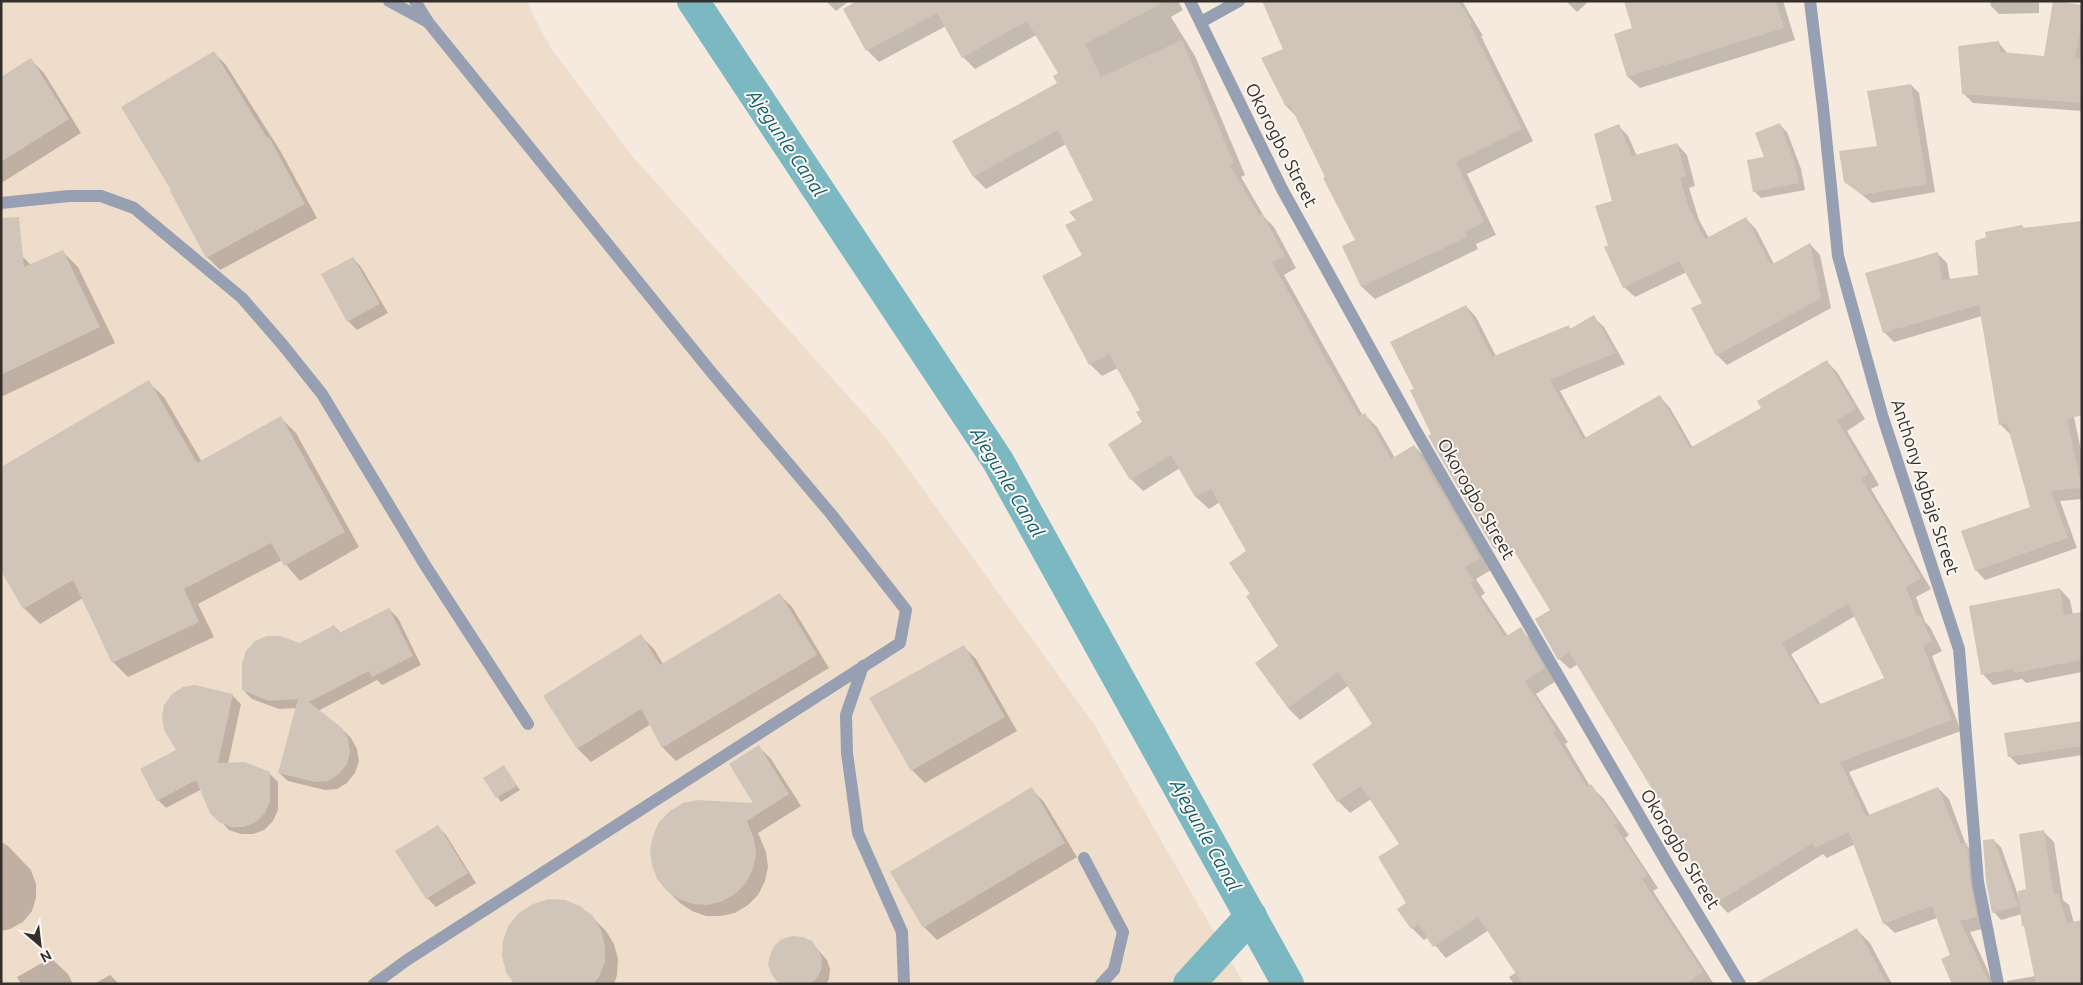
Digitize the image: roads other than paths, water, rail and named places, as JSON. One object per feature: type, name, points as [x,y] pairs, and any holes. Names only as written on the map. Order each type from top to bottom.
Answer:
[{"type":"street","points":[[389,1],[428,22]]},
{"type":"street","points":[[374,984],[415,955],[900,642],[906,610],[831,514],[706,365],[428,22],[415,1]]},
{"type":"street","name":"Okorogbo Street","points":[[1190,1],[1282,189],[1412,424],[1665,860],[1740,984]]},
{"type":"street","points":[[1201,22],[1239,1]]},
{"type":"street","name":"Anthony Agbaje Street","points":[[1810,1],[1838,256],[1883,418],[1958,649],[1978,882],[1998,984]]},
{"type":"street","points":[[1,203],[70,196],[101,196],[134,208],[242,298],[322,394],[425,565],[528,724]]},
{"type":"street","points":[[863,666],[846,715],[847,753],[858,832],[902,932],[904,984]]},
{"type":"street","points":[[1084,858],[1123,932],[1114,970],[1101,984]]},
{"type":"waterway","name":"Ajegunle Canal","points":[[693,1],[998,461],[1288,984]]},
{"type":"waterway","points":[[1189,984],[1251,916]]}]
